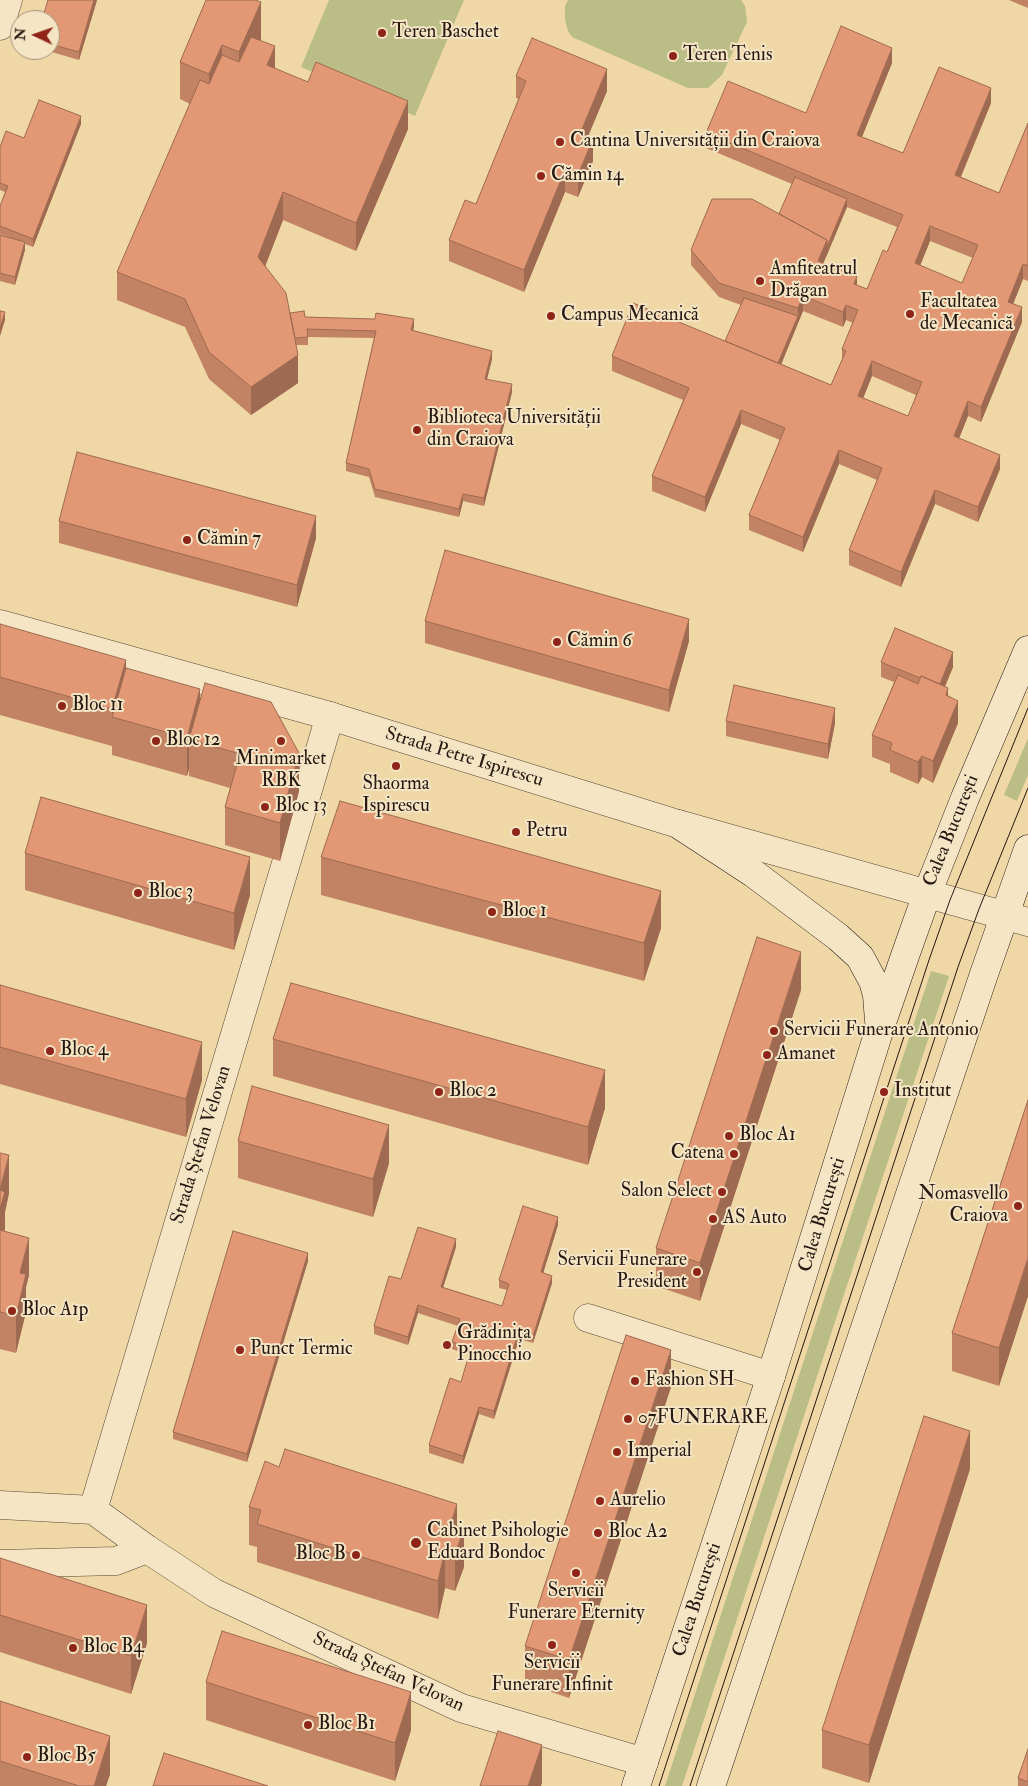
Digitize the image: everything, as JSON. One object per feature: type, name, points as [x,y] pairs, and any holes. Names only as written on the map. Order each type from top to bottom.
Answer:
[{"type":"street","points":[[0,26],[8,0]]},
{"type":"street","name":"Strada Petre Ispirescu","points":[[0,624],[330,716],[678,824],[1016,919]]},
{"type":"street","name":"Calea București","points":[[640,1774],[771,1376],[880,1028],[927,894],[965,798],[1028,650]]},
{"type":"street","name":"Strada Ștefan Velovan","points":[[330,716],[93,1510],[146,1549],[214,1593],[461,1708],[640,1774]]},
{"type":"street","points":[[678,824],[753,873],[838,937],[860,957],[873,981],[877,995],[880,1028]]},
{"type":"street","points":[[711,1786],[1016,919],[1028,848]]},
{"type":"street","points":[[588,1318],[771,1376]]},
{"type":"street","points":[[0,1505],[93,1510]]},
{"type":"street","points":[[0,1564],[116,1561],[146,1549]]},
{"type":"green space","name":"Teren Baschet","points":[[329,0],[464,0],[415,116],[301,67]]},
{"type":"green space","name":"Teren Tenis","points":[[568,0],[741,0],[745,6],[747,22],[722,75],[708,88],[688,88],[572,37],[568,31],[565,19],[565,6]]},
{"type":"green space","points":[[1028,738],[1028,775],[1017,801],[1004,795]]},
{"type":"green space","points":[[931,971],[949,976],[682,1786],[665,1786]]},
{"type":"building","points":[[48,0],[94,0],[79,52],[60,47],[60,10],[45,10]]},
{"type":"building","points":[[206,0],[255,0],[261,2],[239,52],[222,45],[209,74],[180,62]]},
{"type":"building","name":"Facultatea de Mecanică","points":[[841,26],[892,48],[857,135],[903,153],[939,67],[991,88],[955,175],[999,193],[1028,123],[1028,266],[1023,264],[1008,302],[1022,307],[981,407],[968,401],[954,436],[1000,455],[978,507],[935,490],[901,572],[849,550],[882,468],[839,450],[803,537],[749,515],[785,428],[741,410],[705,497],[652,476],[689,388],[612,356],[633,303],[831,385],[846,351],[842,349],[858,310],[846,305],[843,312],[803,296],[798,308],[719,283],[691,250],[712,199],[752,199],[827,240],[818,261],[857,276],[854,284],[867,289],[883,250],[887,252],[903,215],[706,133],[728,81],[806,113]],"holes":[[[930,226],[978,245],[962,283],[915,263]],[[872,361],[922,382],[908,416],[858,396]]]},
{"type":"building","points":[[251,37],[275,46],[267,65],[308,82],[316,62],[408,101],[356,223],[283,192],[258,257],[286,293],[298,355],[251,387],[209,352],[185,299],[117,272],[200,80],[209,84],[222,55],[239,62]]},
{"type":"building","name":"Cămin 14","points":[[532,38],[607,69],[580,134],[593,139],[578,175],[565,170],[524,270],[449,240],[465,200],[476,204],[526,81],[516,76]]},
{"type":"building","points":[[39,100],[81,116],[33,239],[0,226],[0,206],[8,186],[0,183],[0,147],[6,131],[24,138]]},
{"type":"building","points":[[795,177],[847,199],[827,247],[827,240],[779,214]]},
{"type":"building","points":[[0,235],[25,242],[15,277],[0,273]]},
{"type":"building","points":[[744,298],[798,316],[778,363],[725,341]]},
{"type":"building","points":[[0,311],[5,312],[0,328]]},
{"type":"building","points":[[304,311],[305,317],[375,319],[376,313],[414,319],[411,330],[492,351],[485,379],[512,384],[484,498],[463,494],[459,509],[375,489],[369,469],[346,463],[376,331],[307,329],[308,337],[295,338],[290,313]]},
{"type":"building","name":"Cămin 7","points":[[77,452],[316,516],[297,585],[59,521]]},
{"type":"building","name":"Cămin 6","points":[[445,550],[689,619],[669,690],[425,621]]},
{"type":"building","points":[[0,624],[126,660],[112,709],[0,677]]},
{"type":"building","points":[[895,628],[953,652],[940,684],[881,662]]},
{"type":"building","points":[[126,668],[200,689],[187,738],[112,717]]},
{"type":"building","points":[[898,675],[918,684],[921,676],[948,688],[946,695],[958,701],[933,761],[922,756],[918,762],[890,750],[892,743],[872,735]]},
{"type":"building","points":[[205,683],[271,702],[299,753],[280,823],[225,807],[240,754],[189,739]]},
{"type":"building","points":[[734,685],[835,708],[828,744],[726,721]]},
{"type":"building","points":[[41,797],[250,857],[234,913],[25,853]]},
{"type":"building","points":[[340,801],[661,891],[644,943],[321,857]]},
{"type":"building","name":"Bloc A1","points":[[757,937],[801,952],[700,1263],[656,1248]]},
{"type":"building","points":[[291,983],[605,1070],[588,1127],[273,1039]]},
{"type":"building","points":[[0,985],[202,1042],[186,1099],[0,1047]]},
{"type":"building","points":[[252,1086],[389,1125],[373,1179],[238,1141]]},
{"type":"building","points":[[1028,1100],[1028,1258],[999,1348],[952,1333]]},
{"type":"building","points":[[0,1153],[9,1155],[0,1190]]},
{"type":"building","points":[[0,1190],[5,1192],[0,1209]]},
{"type":"building","points":[[523,1206],[558,1217],[541,1272],[552,1276],[533,1336],[519,1331],[494,1411],[479,1407],[463,1456],[429,1445],[450,1378],[461,1382],[471,1348],[452,1342],[460,1319],[418,1305],[408,1337],[374,1326],[389,1276],[401,1279],[418,1227],[456,1239],[441,1287],[502,1306],[509,1284],[499,1280]]},
{"type":"building","points":[[0,1230],[29,1238],[20,1273],[26,1274],[16,1316],[0,1312]]},
{"type":"building","name":"Punct Termic","points":[[233,1231],[308,1253],[247,1454],[173,1432]]},
{"type":"building","name":"Bloc A2","points":[[626,1335],[671,1350],[569,1660],[525,1646]]},
{"type":"building","points":[[924,1416],[970,1431],[869,1745],[822,1730]]},
{"type":"building","points":[[285,1449],[457,1504],[451,1523],[464,1529],[455,1554],[445,1550],[438,1581],[257,1524],[261,1510],[249,1507],[265,1461],[279,1467]]},
{"type":"building","points":[[0,1558],[147,1605],[131,1656],[0,1615]]},
{"type":"building","points":[[222,1631],[411,1692],[395,1743],[206,1682]]},
{"type":"building","points":[[0,1701],[110,1736],[94,1786],[79,1786],[0,1761]]},
{"type":"building","points":[[498,1731],[542,1745],[528,1786],[480,1786]]},
{"type":"building","points":[[1028,1749],[1028,1782],[1018,1778]]},
{"type":"building","points":[[164,1753],[268,1786],[153,1786]]},
{"type":"tram line","points":[[659,1786],[929,960],[950,900],[1028,708]]},
{"type":"tram line","points":[[690,1786],[958,967],[979,909],[1028,788]]},
{"type":"place","name":"Teren Baschet","points":[[382,33]]},
{"type":"place","name":"Teren Tenis","points":[[673,56]]},
{"type":"place","name":"Cantina Universității din Craiova","points":[[560,142]]},
{"type":"place","name":"Cămin 14","points":[[541,176]]},
{"type":"place","name":"Amfiteatrul Drăgan","points":[[760,281]]},
{"type":"place","name":"Facultatea de Mecanică","points":[[910,314]]},
{"type":"place","name":"Campus Mecanică","points":[[551,316]]},
{"type":"place","name":"Biblioteca Universității din Craiova","points":[[417,430]]},
{"type":"place","name":"Cămin 7","points":[[187,540]]},
{"type":"place","name":"Cămin 6","points":[[557,642]]},
{"type":"place","name":"Bloc 11","points":[[62,706]]},
{"type":"place","name":"Bloc 12","points":[[156,741]]},
{"type":"place","name":"Minimarket RBK","points":[[281,741]]},
{"type":"place","name":"Shaorma Ispirescu","points":[[396,766]]},
{"type":"place","name":"Bloc 13","points":[[265,807]]},
{"type":"place","name":"Petru","points":[[516,832]]},
{"type":"place","name":"Bloc 3","points":[[138,893]]},
{"type":"place","name":"Bloc 1","points":[[492,912]]},
{"type":"place","name":"Servicii Funerare Antonio","points":[[774,1031]]},
{"type":"place","name":"Bloc 4","points":[[50,1051]]},
{"type":"place","name":"Amanet","points":[[767,1055]]},
{"type":"place","name":"Bloc 2","points":[[439,1092]]},
{"type":"place","name":"Institut","points":[[884,1092]]},
{"type":"place","name":"Bloc A1","points":[[729,1136]]},
{"type":"place","name":"Catena","points":[[734,1154]]},
{"type":"place","name":"Salon Select","points":[[722,1192]]},
{"type":"place","name":"Nomasvello Craiova","points":[[1018,1206]]},
{"type":"place","name":"AS Auto","points":[[713,1219]]},
{"type":"place","name":"Servicii Funerare President","points":[[697,1272]]},
{"type":"place","name":"Bloc A1p","points":[[12,1311]]},
{"type":"place","name":"Grădinița Pinocchio","points":[[447,1345]]},
{"type":"place","name":"Punct Termic","points":[[240,1350]]},
{"type":"place","name":"Fashion SH","points":[[635,1381]]},
{"type":"place","name":"07FUNERARE","points":[[628,1419]]},
{"type":"place","name":"Imperial","points":[[617,1452]]},
{"type":"place","name":"Aurelio","points":[[600,1501]]},
{"type":"place","name":"Bloc A2","points":[[598,1533]]},
{"type":"place","name":"Cabinet Psihologie Eduard Bondoc","points":[[416,1543]]},
{"type":"place","name":"Bloc B","points":[[356,1555]]},
{"type":"place","name":"Servicii Funerare Eternity","points":[[576,1573]]},
{"type":"place","name":"Servicii Funerare Infinit","points":[[552,1645]]},
{"type":"place","name":"Bloc B4","points":[[73,1648]]},
{"type":"place","name":"Bloc B1","points":[[308,1725]]},
{"type":"place","name":"Bloc B5","points":[[27,1757]]}]
